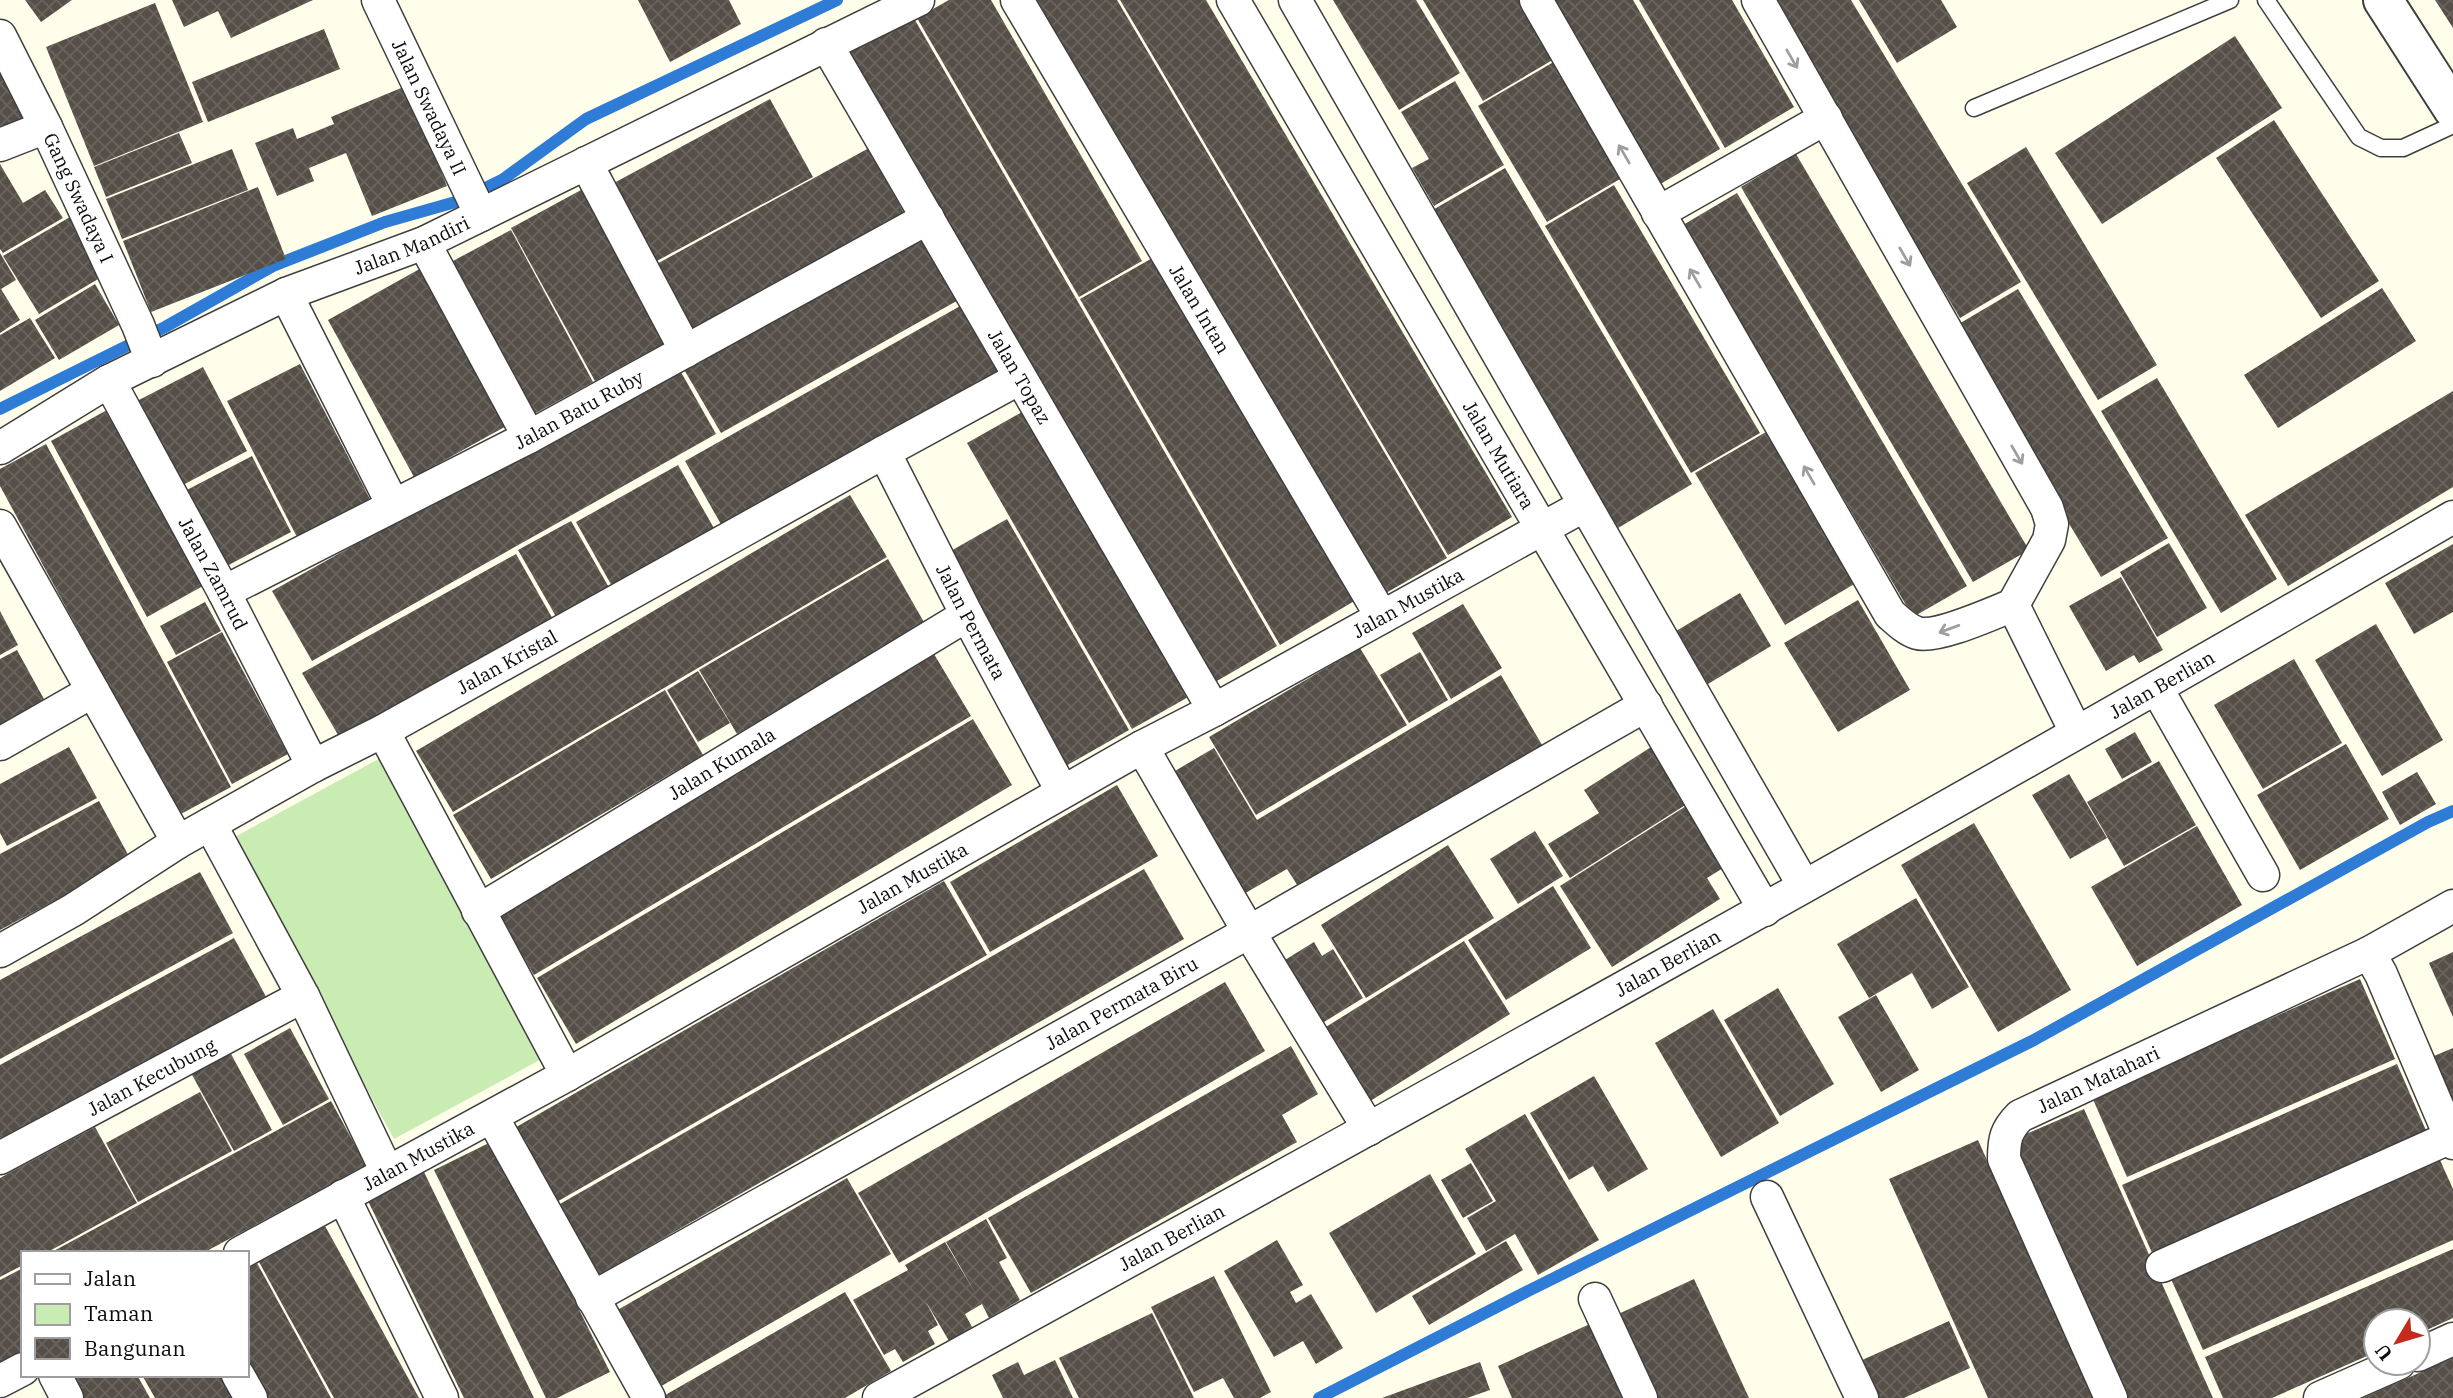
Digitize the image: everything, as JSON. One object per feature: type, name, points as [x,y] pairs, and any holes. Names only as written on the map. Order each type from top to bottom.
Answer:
[{"type":"street","name":"Jalan Swadaya II","points":[[378,0],[475,201]]},
{"type":"street","name":"Jalan Mandiri","points":[[0,448],[109,381],[145,343],[424,243],[475,201],[586,163],[918,0]]},
{"type":"street","name":"Jalan Intan","points":[[1017,0],[1382,618]]},
{"type":"street","name":"Jalan Mutiara","points":[[1233,0],[1765,910]]},
{"type":"street","points":[[1295,0],[1804,886]]},
{"type":"street","points":[[1536,0],[1890,614],[1918,634],[1935,634],[2013,605],[2049,540],[2052,524],[2047,508],[1758,0]]},
{"type":"street","points":[[2383,0],[2453,109]]},
{"type":"street","name":"Gang Swadaya I","points":[[0,36],[46,127],[145,343]]},
{"type":"street","name":"Jalan Topaz","points":[[826,44],[1214,710]]},
{"type":"street","points":[[1658,213],[1826,117]]},
{"type":"street","points":[[0,145],[46,127]]},
{"type":"street","points":[[586,163],[686,351]]},
{"type":"street","name":"Jalan Batu Ruby","points":[[224,592],[529,438],[928,218]]},
{"type":"street","points":[[424,243],[529,438]]},
{"type":"street","points":[[286,294],[393,505]]},
{"type":"street","name":"Jalan Kristal","points":[[0,951],[73,909],[178,842],[313,765],[383,731],[1020,378]]},
{"type":"street","name":"Jalan Zamrud","points":[[109,381],[224,592],[313,765]]},
{"type":"street","name":"Jalan Permata","points":[[884,452],[1062,792]]},
{"type":"street","name":"Jalan Mustika","points":[[244,1251],[567,1075],[1142,747],[1585,505]]},
{"type":"street","name":"Jalan Berlian","points":[[879,1398],[1765,910],[2076,732],[2157,689],[2453,517]]},
{"type":"street","points":[[0,526],[7,558],[93,691],[178,842]]},
{"type":"street","points":[[2013,605],[2076,732]]},
{"type":"street","name":"Jalan Kumala","points":[[478,911],[967,615]]},
{"type":"street","points":[[2157,689],[2263,875]]},
{"type":"street","points":[[0,744],[93,691]]},
{"type":"street","name":"Jalan Permata Biru","points":[[592,1298],[1249,932],[1646,705]]},
{"type":"street","points":[[383,731],[567,1075]]},
{"type":"street","points":[[1142,747],[1249,932],[1369,1129]]},
{"type":"street","points":[[210,824],[303,996],[387,1172]]},
{"type":"street","name":"Jalan Matahari","points":[[2111,1398],[2004,1159],[2004,1138],[2010,1126],[2021,1116],[2369,953],[2453,905]]},
{"type":"street","points":[[2162,1266],[2452,1140],[2381,974],[2369,953]]},
{"type":"street","name":"Jalan Kecubung","points":[[0,1158],[303,996]]},
{"type":"street","points":[[492,1117],[649,1398]]},
{"type":"street","points":[[343,1196],[442,1398]]},
{"type":"street","points":[[1767,1197],[1862,1398]]},
{"type":"street","points":[[1595,1299],[1642,1398]]},
{"type":"street","points":[[2432,1349],[2453,1339]]},
{"type":"street","points":[[0,1381],[21,1370]]},
{"type":"street","points":[[56,1377],[67,1398]]},
{"type":"street","points":[[239,1377],[251,1398]]},
{"type":"street","points":[[2320,1398],[2367,1377]]},
{"type":"lane","points":[[1974,108],[2230,0]]},
{"type":"lane","points":[[2266,0],[2359,137],[2381,148],[2403,148],[2453,125]]},
{"type":"green space","points":[[386,755],[549,1055],[394,1139],[231,839]]},
{"type":"building","points":[[25,0],[72,0],[41,22]]},
{"type":"building","points":[[172,0],[313,0],[231,38],[218,11],[184,27]]},
{"type":"building","points":[[638,0],[729,0],[741,24],[670,62]]},
{"type":"building","points":[[949,0],[991,0],[1142,261],[1079,297],[917,18]]},
{"type":"building","points":[[1026,0],[1117,0],[1447,558],[1379,597]]},
{"type":"building","points":[[1120,0],[1206,0],[1512,517],[1448,555]]},
{"type":"building","points":[[1333,0],[1416,0],[1460,73],[1399,110]]},
{"type":"building","points":[[1423,0],[1521,0],[1556,58],[1483,101]]},
{"type":"building","points":[[1548,0],[1633,0],[1720,149],[1657,186]]},
{"type":"building","points":[[1639,0],[1732,0],[1794,107],[1725,148]]},
{"type":"building","points":[[1769,0],[1851,0],[2021,282],[1960,318]]},
{"type":"building","points":[[1859,0],[1941,0],[1957,27],[1897,63]]},
{"type":"building","points":[[2435,0],[2453,0],[2453,28]]},
{"type":"building","points":[[155,3],[203,122],[94,166],[46,47]]},
{"type":"building","points":[[912,15],[1277,646],[1210,685],[844,54]]},
{"type":"building","points":[[324,29],[340,69],[208,122],[192,82]]},
{"type":"building","points":[[2235,36],[2282,108],[2102,224],[2055,153]]},
{"type":"building","points":[[1557,60],[1625,176],[1547,222],[1478,106]]},
{"type":"building","points":[[4,72],[25,121],[0,132],[0,74]]},
{"type":"building","points":[[1455,81],[1504,165],[1434,206],[1412,168],[1429,159],[1401,112]]},
{"type":"building","points":[[406,86],[447,186],[372,216],[346,153],[309,168],[314,181],[277,196],[255,143],[293,128],[297,139],[334,124],[331,117]]},
{"type":"building","points":[[770,99],[813,177],[655,262],[612,184]]},
{"type":"building","points":[[2274,120],[2379,281],[2321,318],[2216,158]]},
{"type":"building","points":[[179,133],[192,163],[106,197],[94,167]]},
{"type":"building","points":[[2026,147],[2157,365],[2098,400],[1967,183]]},
{"type":"building","points":[[869,148],[904,213],[688,331],[653,266]]},
{"type":"building","points":[[232,149],[248,190],[122,239],[106,199]]},
{"type":"building","points":[[1796,154],[2029,550],[1973,582],[1741,187]]},
{"type":"building","points":[[0,164],[23,203],[45,190],[63,218],[3,253],[0,249]]},
{"type":"building","points":[[1505,168],[1692,484],[1618,528],[1431,211]]},
{"type":"building","points":[[1614,185],[1760,433],[1691,473],[1545,226]]},
{"type":"building","points":[[258,187],[286,259],[151,312],[123,241]]},
{"type":"building","points":[[581,190],[665,343],[595,381],[511,228]]},
{"type":"building","points":[[1737,193],[1967,586],[1913,617],[1683,225]]},
{"type":"building","points":[[70,217],[105,275],[39,314],[3,256]]},
{"type":"building","points":[[511,230],[593,382],[534,414],[451,262]]},
{"type":"building","points":[[924,230],[962,298],[721,433],[682,366]]},
{"type":"building","points":[[0,253],[16,280],[1,289],[20,320],[0,333]]},
{"type":"building","points":[[1156,256],[1356,600],[1280,645],[1080,299]]},
{"type":"building","points":[[425,266],[510,424],[414,477],[328,320]]},
{"type":"building","points":[[95,284],[119,325],[59,360],[35,320]]},
{"type":"building","points":[[2382,288],[2416,341],[2278,428],[2244,375]]},
{"type":"building","points":[[2018,289],[2168,538],[2101,577],[1952,328]]},
{"type":"building","points":[[962,305],[1000,371],[722,526],[685,461]]},
{"type":"building","points":[[30,318],[55,358],[0,391],[0,335]]},
{"type":"building","points":[[300,364],[370,499],[297,537],[227,401]]},
{"type":"building","points":[[677,365],[716,434],[312,661],[272,591]]},
{"type":"building","points":[[203,367],[247,451],[181,486],[137,401]]},
{"type":"building","points":[[2157,378],[2277,579],[2221,613],[2101,411]]},
{"type":"building","points":[[2453,391],[2453,487],[2288,586],[2245,515]]},
{"type":"building","points":[[1031,407],[1197,692],[1132,729],[967,443]]},
{"type":"building","points":[[107,410],[203,586],[147,617],[51,441]]},
{"type":"building","points":[[1766,432],[1856,583],[1785,625],[1695,473]]},
{"type":"building","points":[[46,444],[231,787],[179,815],[0,486],[0,469]]},
{"type":"building","points":[[252,456],[291,532],[223,568],[183,492]]},
{"type":"building","points":[[678,465],[715,530],[613,588],[576,522]]},
{"type":"building","points":[[850,495],[887,557],[453,812],[416,751]]},
{"type":"building","points":[[1007,519],[1129,730],[1064,767],[942,556]]},
{"type":"building","points":[[571,521],[611,591],[558,620],[518,550]]},
{"type":"building","points":[[2169,543],[2207,608],[2157,637],[2120,572]]},
{"type":"building","points":[[2453,544],[2453,612],[2414,634],[2385,583]]},
{"type":"building","points":[[516,554],[554,621],[341,740],[302,673]]},
{"type":"building","points":[[888,559],[925,624],[737,734],[699,670]]},
{"type":"building","points":[[2121,577],[2163,650],[2139,663],[2134,655],[2106,671],[2069,606]]},
{"type":"building","points":[[1740,593],[1771,646],[1708,684],[1676,631]]},
{"type":"building","points":[[1858,600],[1910,690],[1838,732],[1784,643]]},
{"type":"building","points":[[205,602],[221,631],[176,655],[160,626]]},
{"type":"building","points":[[1463,604],[1502,668],[1451,699],[1412,633]]},
{"type":"building","points":[[0,611],[18,645],[0,655]]},
{"type":"building","points":[[2376,624],[2443,740],[2382,776],[2315,660]]},
{"type":"building","points":[[222,632],[288,754],[232,784],[167,662]]},
{"type":"building","points":[[1360,648],[1407,725],[1256,815],[1209,737]]},
{"type":"building","points":[[17,650],[50,710],[0,737],[0,659]]},
{"type":"building","points":[[1420,652],[1448,700],[1409,723],[1380,675]]},
{"type":"building","points":[[934,654],[971,716],[534,975],[497,913]]},
{"type":"building","points":[[2294,659],[2342,743],[2263,789],[2214,705]]},
{"type":"building","points":[[698,671],[730,723],[698,742],[667,690]]},
{"type":"building","points":[[1501,675],[1545,750],[1303,894],[1287,869],[1235,899],[1163,778],[1214,748],[1257,820]]},
{"type":"building","points":[[665,690],[703,755],[491,879],[453,815]]},
{"type":"building","points":[[973,719],[1012,785],[576,1044],[537,978]]},
{"type":"building","points":[[2135,732],[2152,762],[2122,779],[2105,749]]},
{"type":"building","points":[[1662,740],[1698,797],[1570,878],[1548,844],[1599,813],[1584,790]]},
{"type":"building","points":[[2346,744],[2389,819],[2300,870],[2257,795]]},
{"type":"building","points":[[69,747],[97,798],[7,846],[0,833],[0,784]]},
{"type":"building","points":[[2159,761],[2196,825],[2124,866],[2087,802]]},
{"type":"building","points":[[2417,772],[2436,804],[2400,825],[2382,792]]},
{"type":"building","points":[[2069,774],[2107,838],[2070,859],[2032,795]]},
{"type":"building","points":[[1117,785],[1158,856],[990,952],[950,882]]},
{"type":"building","points":[[99,801],[131,860],[0,930],[0,854]]},
{"type":"building","points":[[1694,801],[1733,862],[1707,878],[1720,899],[1612,967],[1560,886]]},
{"type":"building","points":[[1974,823],[2071,990],[1998,1032],[1901,865]]},
{"type":"building","points":[[2197,826],[2242,905],[2137,966],[2091,887]]},
{"type":"building","points":[[1535,831],[1563,876],[1518,904],[1490,859]]},
{"type":"building","points":[[1448,845],[1494,918],[1366,998],[1321,925]]},
{"type":"building","points":[[1144,869],[1184,939],[587,1282],[546,1212]]},
{"type":"building","points":[[200,872],[233,933],[0,1059],[0,980]]},
{"type":"building","points":[[944,881],[987,955],[548,1207],[506,1133]]},
{"type":"building","points":[[1553,886],[1591,948],[1506,1000],[1468,940]]},
{"type":"building","points":[[1916,898],[1969,987],[1932,1009],[1912,973],[1869,998],[1837,944]]},
{"type":"building","points":[[234,938],[269,1002],[5,1146],[0,1137],[0,1065]]},
{"type":"building","points":[[1464,941],[1510,1014],[1359,1108],[1313,1035]]},
{"type":"building","points":[[1314,942],[1322,956],[1333,949],[1363,998],[1311,1030],[1272,968]]},
{"type":"building","points":[[2453,952],[2453,1017],[2429,963]]},
{"type":"building","points":[[2360,979],[2395,1059],[2127,1177],[2092,1097]]},
{"type":"building","points":[[1225,982],[1265,1051],[899,1263],[858,1193]]},
{"type":"building","points":[[1778,988],[1834,1084],[1780,1116],[1724,1020]]},
{"type":"building","points":[[1876,995],[1919,1070],[1881,1092],[1838,1017]]},
{"type":"building","points":[[1713,1009],[1779,1123],[1721,1157],[1655,1043]]},
{"type":"building","points":[[290,1028],[329,1099],[283,1125],[244,1054]]},
{"type":"building","points":[[1291,1046],[1318,1094],[1282,1115],[1297,1142],[1031,1293],[988,1218]]},
{"type":"building","points":[[2453,1048],[2453,1101],[2447,1104],[2427,1059]]},
{"type":"building","points":[[230,1052],[272,1130],[234,1151],[191,1073]]},
{"type":"building","points":[[2397,1064],[2428,1135],[2153,1255],[2122,1185]]},
{"type":"building","points":[[1594,1076],[1648,1169],[1608,1192],[1593,1166],[1569,1180],[1530,1113]]},
{"type":"building","points":[[200,1092],[232,1151],[138,1202],[106,1143]]},
{"type":"building","points":[[331,1101],[366,1165],[207,1251],[54,1251]]},
{"type":"building","points":[[2084,1109],[2213,1398],[2124,1398],[2010,1141]]},
{"type":"building","points":[[1525,1114],[1599,1240],[1538,1275],[1515,1234],[1486,1251],[1467,1218],[1496,1201],[1465,1149]]},
{"type":"building","points":[[95,1127],[137,1203],[50,1251],[21,1251],[21,1266],[0,1277],[0,1178]]},
{"type":"building","points":[[495,1140],[610,1372],[557,1398],[546,1398],[434,1170]]},
{"type":"building","points":[[1978,1140],[2093,1398],[1988,1398],[1889,1179]]},
{"type":"building","points":[[2440,1160],[2453,1189],[2453,1240],[2203,1350],[2171,1279]]},
{"type":"building","points":[[1471,1163],[1493,1201],[1463,1218],[1441,1180]]},
{"type":"building","points":[[424,1172],[534,1398],[464,1398],[367,1199]]},
{"type":"building","points":[[1430,1174],[1476,1254],[1376,1313],[1329,1233]]},
{"type":"building","points":[[847,1178],[891,1254],[651,1392],[607,1316]]},
{"type":"building","points":[[986,1219],[1007,1258],[999,1262],[1020,1300],[989,1318],[982,1304],[965,1314],[972,1327],[949,1341],[925,1300],[938,1325],[928,1331],[935,1344],[903,1362],[895,1349],[884,1355],[853,1300],[908,1270],[905,1265],[945,1242],[977,1296],[946,1242]]},
{"type":"building","points":[[325,1226],[419,1398],[334,1398],[259,1262]]},
{"type":"building","points":[[1277,1240],[1303,1285],[1290,1292],[1296,1303],[1311,1294],[1343,1348],[1316,1364],[1303,1341],[1274,1357],[1224,1271]]},
{"type":"building","points":[[1506,1241],[1523,1270],[1429,1325],[1412,1296]]},
{"type":"building","points":[[2453,1249],[2453,1318],[2432,1328],[2432,1307],[2362,1307],[2362,1358],[2272,1398],[2223,1398],[2205,1357]]},
{"type":"building","points":[[257,1263],[331,1398],[255,1398],[248,1377],[248,1268]]},
{"type":"building","points":[[21,1269],[21,1352],[0,1363],[0,1280]]},
{"type":"building","points":[[1214,1276],[1271,1392],[1260,1398],[1234,1398],[1223,1378],[1194,1392],[1151,1307]]},
{"type":"building","points":[[1694,1279],[1749,1398],[1652,1398],[1614,1316]]},
{"type":"building","points":[[845,1292],[891,1371],[845,1398],[660,1398]]},
{"type":"building","points":[[1152,1313],[1194,1398],[1079,1398],[1059,1358]]},
{"type":"building","points":[[1949,1321],[1970,1368],[1904,1398],[1876,1398],[1860,1361]]},
{"type":"building","points":[[1592,1323],[1627,1398],[1512,1398],[1498,1366]]},
{"type":"building","points":[[2453,1358],[2453,1398],[2363,1398],[2410,1377],[2432,1377],[2432,1367]]},
{"type":"building","points":[[1055,1360],[1073,1398],[1003,1398],[992,1375],[1018,1362],[1024,1375]]},
{"type":"building","points":[[1480,1362],[1490,1390],[1467,1398],[1382,1398]]},
{"type":"building","points":[[63,1377],[138,1377],[150,1398],[75,1398]]},
{"type":"building","points":[[143,1377],[232,1377],[244,1398],[155,1398]]},
{"type":"waterway","points":[[0,409],[165,327],[273,266],[385,222],[459,201],[502,180],[586,119],[837,0]]},
{"type":"waterway","points":[[1319,1398],[1530,1290],[2032,1041],[2428,822],[2453,811]]}]
